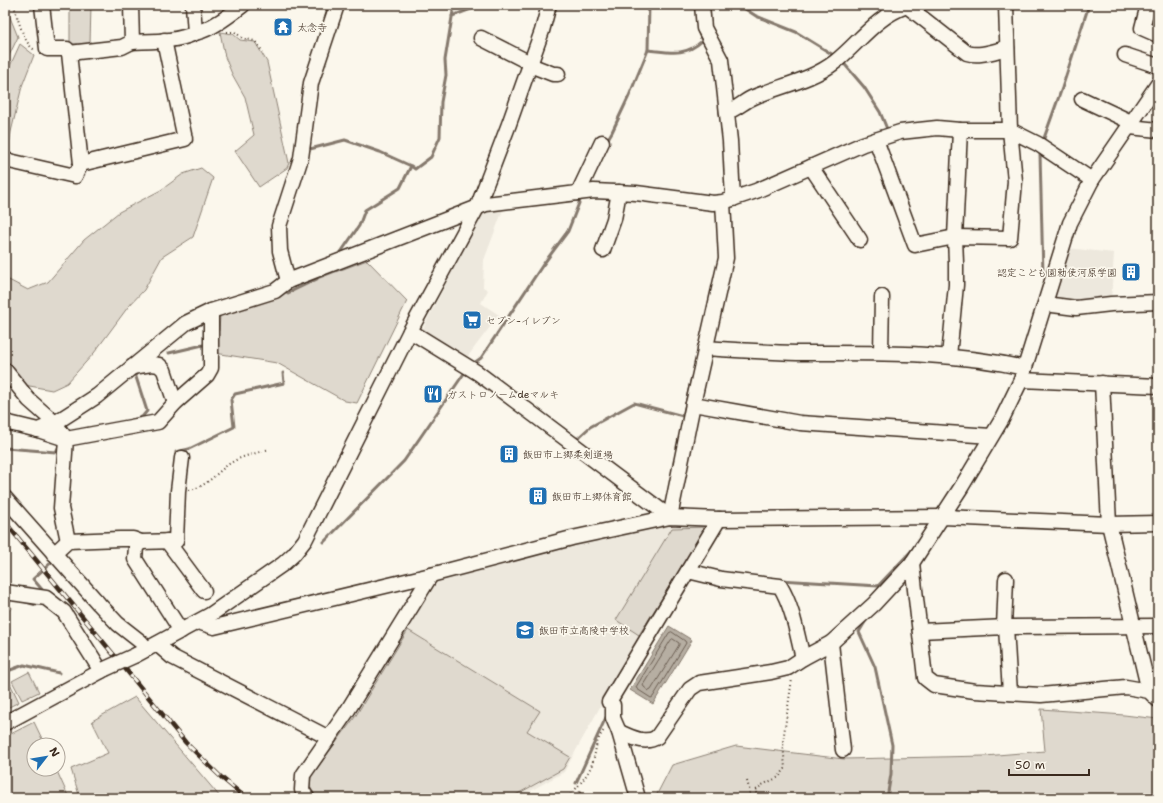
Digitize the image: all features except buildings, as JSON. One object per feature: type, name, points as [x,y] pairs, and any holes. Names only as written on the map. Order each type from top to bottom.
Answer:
[{"type":"street","points":[[5,160],[75,176],[81,164],[69,53],[67,49],[47,49],[42,5]]},
{"type":"street","points":[[131,5],[132,42]]},
{"type":"street","points":[[193,5],[195,33]]},
{"type":"street","points":[[69,53],[122,47],[132,42],[164,40],[187,36],[206,30],[243,5]]},
{"type":"street","points":[[288,281],[280,251],[279,226],[301,158],[311,83],[337,5]]},
{"type":"street","points":[[5,723],[103,670],[147,649],[210,615],[283,564],[294,554],[305,540],[410,331],[477,208],[542,32],[549,5]]},
{"type":"street","points":[[670,517],[693,404],[726,258],[730,142],[721,60],[704,28],[702,5]]},
{"type":"street","points":[[876,140],[915,245],[955,237],[1010,238],[1015,181],[1010,130],[1006,48],[1006,5]]},
{"type":"street","points":[[1148,5],[1142,28],[1158,35]]},
{"type":"street","points":[[727,112],[752,98],[822,70],[835,62],[867,31],[889,13],[907,6],[967,52],[972,54],[982,54],[1006,48]]},
{"type":"street","points":[[481,38],[530,64],[553,74],[558,74]]},
{"type":"street","points":[[81,164],[186,139],[164,40]]},
{"type":"street","points":[[1125,55],[1158,66]]},
{"type":"street","points":[[617,726],[642,741],[652,741],[658,737],[690,689],[699,683],[788,668],[831,643],[874,604],[912,563],[943,518],[1002,418],[1023,374],[1070,223],[1092,180],[1158,84]]},
{"type":"street","points":[[1082,99],[1131,125],[1158,130]]},
{"type":"street","points":[[38,430],[55,423],[97,396],[186,323],[211,311],[275,291],[288,281],[486,204],[594,191],[672,197],[714,203],[756,191],[876,140],[900,132],[937,128],[960,130],[1010,130],[1038,144],[1092,180]]},
{"type":"street","points":[[949,356],[956,285],[955,237],[960,130]]},
{"type":"street","points":[[578,193],[602,142]]},
{"type":"street","points":[[811,167],[860,240]]},
{"type":"street","points":[[603,250],[614,219],[619,192]]},
{"type":"street","points":[[881,352],[882,297]]},
{"type":"street","points":[[1045,304],[1076,308],[1111,304],[1158,302]]},
{"type":"street","points":[[5,422],[66,439],[158,422],[174,403],[207,375],[211,368],[211,311]]},
{"type":"street","points":[[410,331],[478,373],[670,517]]},
{"type":"street","points":[[706,348],[796,353],[881,352],[949,356],[1003,363],[1023,374],[1102,383],[1158,386]]},
{"type":"street","points":[[132,367],[152,364],[159,365],[164,370],[174,403]]},
{"type":"street","points":[[5,370],[29,400],[55,423],[66,439],[61,508],[68,541]]},
{"type":"street","points":[[1102,383],[1109,524],[1134,626],[1153,695]]},
{"type":"street","points":[[693,404],[800,423],[991,436]]},
{"type":"street","points":[[54,554],[68,541],[120,539],[141,542],[176,541],[178,491],[182,458]]},
{"type":"street","points":[[5,498],[118,624],[141,642],[147,649],[172,657],[329,738]]},
{"type":"street","points":[[198,622],[214,627],[431,575],[572,538],[670,517],[718,519],[943,518],[1109,524],[1158,523]]},
{"type":"street","points":[[638,798],[617,726],[613,718],[613,705],[609,702],[718,519]]},
{"type":"street","points":[[167,541],[204,591]]},
{"type":"street","points":[[141,542],[136,547],[135,559],[181,631]]},
{"type":"street","points":[[912,563],[925,678],[934,686],[1041,695],[1126,687],[1153,695]]},
{"type":"street","points":[[688,571],[721,579],[780,586],[789,607],[803,658]]},
{"type":"street","points":[[307,798],[302,790],[303,775],[329,738],[431,575]]},
{"type":"street","points":[[1006,580],[1005,627],[1010,693]]},
{"type":"street","points":[[5,592],[46,598],[64,612],[103,670]]},
{"type":"street","points":[[920,631],[1005,627],[1158,626]]},
{"type":"street","points":[[831,643],[843,750]]},
{"type":"path","points":[[14,5],[17,17],[31,49],[42,54],[46,53],[49,49]]},
{"type":"path","points":[[213,25],[228,32],[235,32],[242,38],[255,41],[263,52]]},
{"type":"path","points":[[178,491],[193,489],[208,483],[236,460],[269,449]]},
{"type":"path","points":[[762,798],[759,797],[755,791],[762,784],[779,777],[785,769],[783,741],[791,682],[794,676]]},
{"type":"path","points":[[568,798],[582,782],[593,762],[599,736],[617,726]]},
{"type":"path","points":[[747,781],[750,792],[748,798]]},
{"type":"shaded area","points":[[5,5],[18,37],[5,64]]},
{"type":"shaded area","points":[[70,5],[91,5],[90,44],[70,44]]},
{"type":"shaded area","points":[[220,32],[233,34],[240,40],[255,42],[267,62],[289,163],[287,168],[259,187],[235,151],[254,135],[245,97],[232,74],[225,57]]},
{"type":"shaded area","points":[[20,44],[34,55],[22,86],[11,132],[7,158],[5,157],[5,77]]},
{"type":"shaded area","points":[[201,168],[213,178],[193,237],[162,257],[144,290],[128,307],[94,353],[67,383],[52,390],[24,385],[5,362],[5,278],[28,290],[48,282],[84,240],[119,212],[161,190],[183,174]]},
{"type":"shaded area","points":[[504,207],[484,260],[483,287],[488,290],[481,303],[499,315],[465,360],[421,332],[484,210]]},
{"type":"shaded area","points":[[1067,248],[1114,253],[1111,301],[1055,299]]},
{"type":"shaded area","points":[[367,260],[407,301],[357,403],[345,401],[277,363],[215,353],[213,331],[219,331],[220,316]]},
{"type":"shaded area","name":"飯田市立高陵中学校","points":[[707,523],[709,527],[615,680],[564,772],[518,798],[313,798],[306,788],[308,775],[435,579],[551,548],[667,524]]},
{"type":"shaded area","points":[[706,527],[639,635],[616,620],[672,528]]},
{"type":"shaded area","points":[[408,630],[540,711],[527,731],[570,757],[563,769],[510,798],[317,798],[310,787],[311,776],[355,717]]},
{"type":"shaded area","points":[[29,672],[39,692],[22,700],[12,681]]},
{"type":"shaded area","points":[[9,681],[19,702],[5,709],[5,683]]},
{"type":"shaded area","points":[[135,697],[221,798],[80,798],[71,769],[108,753],[92,721]]},
{"type":"shaded area","points":[[1041,709],[1158,719],[1158,798],[655,798],[672,765],[736,746],[844,759],[985,756],[1045,751]]},
{"type":"shaded area","points":[[34,722],[41,737],[26,737],[26,777],[60,777],[69,798],[5,798],[5,737]]},
{"type":"water","points":[[669,626],[692,640],[653,704],[630,690]]},
{"type":"waterway","points":[[339,255],[359,226],[365,210],[400,188],[411,166],[415,169],[431,157],[440,137],[441,102],[446,75],[445,60],[454,5]]},
{"type":"waterway","points":[[452,16],[482,5]]},
{"type":"waterway","points":[[606,142],[629,96],[648,50],[649,5]]},
{"type":"waterway","points":[[739,5],[756,16],[796,32],[835,56]]},
{"type":"waterway","points":[[1043,141],[1089,5]]},
{"type":"waterway","points":[[648,50],[676,52],[689,49],[702,41],[698,31]]},
{"type":"waterway","points":[[841,60],[864,87],[880,112],[887,129]]},
{"type":"waterway","points":[[310,149],[345,140],[380,152],[411,166]]},
{"type":"waterway","points":[[1040,153],[1043,275]]},
{"type":"waterway","points":[[474,363],[481,358],[542,266],[568,231],[581,198]]},
{"type":"waterway","points":[[287,292],[288,293],[317,279]]},
{"type":"waterway","points":[[169,353],[203,345]]},
{"type":"waterway","points":[[324,542],[404,461],[465,372]]},
{"type":"waterway","points":[[176,457],[176,452],[189,449],[234,427],[231,400],[235,394],[284,383],[283,373]]},
{"type":"waterway","points":[[129,421],[142,417],[147,411],[135,374]]},
{"type":"waterway","points":[[578,438],[590,427],[634,403],[683,416],[692,377]]},
{"type":"waterway","points":[[5,448],[56,452],[59,446]]},
{"type":"waterway","points":[[780,580],[878,586],[914,548]]},
{"type":"waterway","points":[[45,593],[33,579],[55,559]]},
{"type":"waterway","points":[[23,601],[36,605]]},
{"type":"waterway","points":[[5,607],[11,608]]},
{"type":"waterway","points":[[868,617],[859,632],[875,667],[892,745],[891,774],[887,798]]},
{"type":"waterway","points":[[5,672],[24,665],[59,673]]},
{"type":"waterway","points":[[576,783],[607,715]]},
{"type":"waterway","points":[[580,792],[583,798]]},
{"type":"railway","points":[[5,522],[186,743],[222,778],[246,798]]},
{"type":"place","name":"太念寺","points":[[283,27]]},
{"type":"place","name":"認定こども園勅使河原学園","points":[[1131,272]]},
{"type":"place","name":"セブン-イレブン","points":[[472,320]]},
{"type":"place","name":"ガストロノームdeマルキ","points":[[433,394]]},
{"type":"place","name":"飯田市上郷柔剣道場","points":[[509,454]]},
{"type":"place","name":"飯田市上郷体育館","points":[[538,496]]},
{"type":"place","name":"飯田市立高陵中学校","points":[[525,630]]}]
